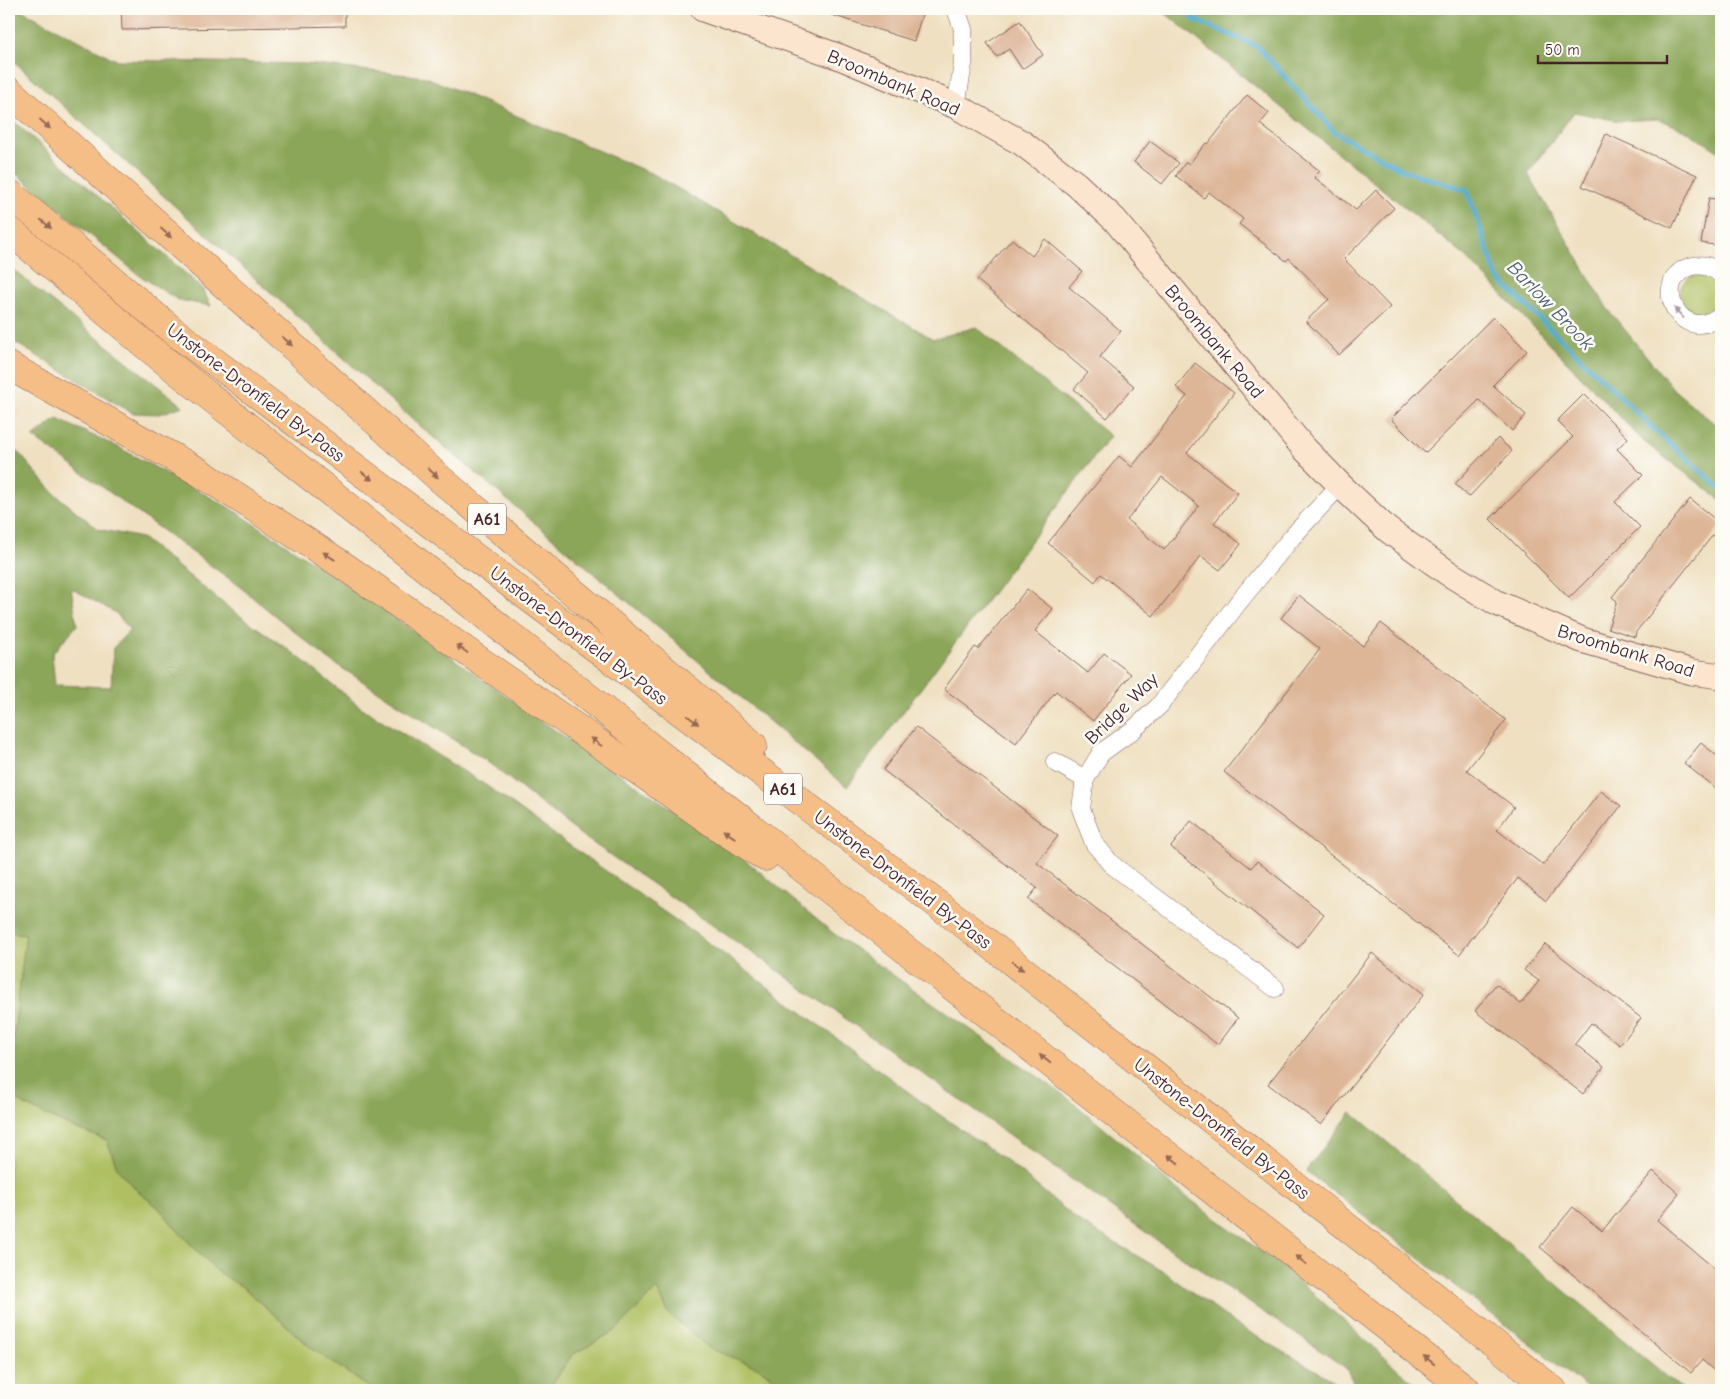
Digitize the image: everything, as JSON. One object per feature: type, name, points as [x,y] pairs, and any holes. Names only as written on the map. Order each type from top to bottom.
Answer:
[{"type":"highway","name":"A61","points":[[9,91],[439,478],[977,934]]},
{"type":"highway","name":"Unstone-Dronfield By-Pass","points":[[9,193],[172,330],[977,934],[1553,1390]]},
{"type":"highway","name":"Unstone-Dronfield By-Pass","points":[[9,230],[150,349],[888,936],[1467,1390]]},
{"type":"highway","name":"A61","points":[[9,366],[196,470],[341,564],[726,832],[888,936]]},
{"type":"street","name":"Broombank Road","points":[[703,9],[840,57],[956,106],[1022,143],[1076,184],[1116,220],[1303,446],[1340,485],[1388,530],[1448,573],[1497,604],[1582,640],[1692,672],[1721,676]]},
{"type":"street","points":[[956,9],[963,29],[963,64],[956,106]]},
{"type":"street","points":[[1721,275],[1717,270],[1708,266],[1697,265],[1688,268],[1673,281],[1671,300],[1674,309],[1688,322],[1706,323],[1715,320],[1721,315]]},
{"type":"street","name":"Bridge Way","points":[[1275,988],[1111,864],[1094,843],[1081,809],[1085,779],[1101,753],[1133,730],[1159,706],[1292,536],[1340,485]]},
{"type":"street","points":[[1055,762],[1085,779]]},
{"type":"green space","points":[[9,9],[19,9],[116,60],[307,64],[426,77],[655,175],[933,339],[976,327],[1110,436],[847,787],[407,415],[9,57]]},
{"type":"green space","points":[[1160,9],[1721,9],[1721,153],[1685,130],[1657,119],[1619,121],[1574,112],[1528,174],[1607,308],[1674,390],[1721,429],[1721,500],[1643,441],[1466,257]]},
{"type":"green space","points":[[9,117],[202,288],[211,306],[178,300],[139,275],[9,168]]},
{"type":"green space","points":[[9,265],[36,289],[183,406],[160,414],[132,413],[9,339]]},
{"type":"green space","points":[[1699,275],[1712,281],[1718,294],[1712,307],[1699,313],[1686,307],[1680,294],[1686,281]]},
{"type":"green space","points":[[57,419],[118,447],[230,508],[366,597],[573,743],[731,848],[833,933],[1064,1095],[1184,1195],[1288,1271],[1401,1372],[1424,1390],[1357,1390],[1346,1368],[1168,1248],[770,965],[581,835],[485,760],[328,659],[235,583],[33,437]]},
{"type":"green space","points":[[9,449],[18,452],[55,494],[98,529],[142,538],[229,608],[296,655],[359,706],[487,786],[724,954],[930,1108],[1007,1161],[1080,1222],[1166,1273],[1237,1325],[1350,1390],[791,1390],[757,1367],[711,1349],[669,1314],[657,1289],[616,1330],[572,1355],[548,1390],[373,1390],[309,1346],[244,1288],[217,1271],[177,1230],[160,1209],[136,1189],[118,1170],[107,1140],[56,1120],[9,1096],[9,1077],[26,934],[9,932]],"holes":[[[71,588],[116,613],[130,630],[113,648],[111,687],[55,685],[52,654],[77,625]]]},
{"type":"green space","points":[[9,932],[26,934],[9,1077]]},
{"type":"green space","points":[[9,1096],[56,1120],[107,1140],[118,1170],[136,1189],[160,1209],[177,1230],[217,1271],[244,1288],[309,1346],[373,1390],[9,1390]]},
{"type":"green space","points":[[1351,1112],[1683,1390],[1590,1390],[1306,1171]]},
{"type":"green space","points":[[657,1289],[669,1314],[711,1349],[757,1367],[791,1390],[548,1390],[572,1355],[616,1330]]},
{"type":"building","points":[[121,9],[334,9],[334,11],[345,10],[345,26],[122,30]]},
{"type":"building","points":[[822,9],[903,9],[922,15],[914,41],[822,12]]},
{"type":"building","points":[[1020,21],[1043,55],[1022,69],[1009,49],[997,57],[987,43]]},
{"type":"building","points":[[1247,95],[1269,113],[1260,124],[1320,171],[1314,177],[1356,210],[1376,190],[1394,208],[1344,259],[1390,307],[1339,355],[1306,321],[1329,299],[1289,258],[1286,261],[1239,224],[1243,219],[1209,192],[1204,198],[1176,176],[1186,162],[1189,164],[1206,143],[1208,144]]},
{"type":"building","points":[[1606,134],[1697,175],[1672,228],[1582,186]]},
{"type":"building","points":[[1150,141],[1179,163],[1162,184],[1134,162]]},
{"type":"building","points":[[1709,198],[1721,200],[1721,246],[1701,243]]},
{"type":"building","points":[[1012,239],[1032,256],[1045,239],[1082,271],[1069,287],[1121,331],[1100,357],[1134,386],[1107,418],[1074,389],[1088,373],[977,280]]},
{"type":"building","points":[[1493,317],[1527,351],[1493,385],[1526,415],[1512,431],[1479,400],[1425,453],[1391,419]]},
{"type":"building","points":[[1195,363],[1234,393],[1187,453],[1238,493],[1214,523],[1241,544],[1220,570],[1201,556],[1153,616],[1101,574],[1095,582],[1048,543],[1119,456],[1132,467],[1187,396],[1176,387]],"holes":[[[1162,477],[1199,506],[1164,550],[1127,520]]]},
{"type":"building","points":[[1584,394],[1628,438],[1617,449],[1643,475],[1615,502],[1640,527],[1569,598],[1490,519],[1573,437],[1557,421]]},
{"type":"building","points":[[1498,438],[1512,451],[1469,497],[1455,484]]},
{"type":"building","points":[[1690,499],[1721,525],[1636,632],[1635,637],[1608,628],[1617,601],[1612,597]]},
{"type":"building","points":[[1027,589],[1053,609],[1035,631],[1088,673],[1104,653],[1131,674],[1093,721],[1056,691],[1016,743],[944,689],[975,647],[978,649]]},
{"type":"building","points":[[1299,595],[1363,646],[1381,623],[1506,720],[1467,770],[1514,807],[1497,830],[1543,865],[1601,791],[1621,806],[1546,901],[1518,878],[1459,955],[1224,772],[1320,649],[1281,618]]},
{"type":"building","points":[[916,727],[1058,836],[1037,863],[1238,1018],[1218,1045],[1028,899],[1037,888],[883,770]]},
{"type":"building","points":[[1701,743],[1721,759],[1721,793],[1684,763]]},
{"type":"building","points":[[1191,821],[1251,868],[1257,861],[1324,914],[1298,948],[1171,847]]},
{"type":"building","points":[[1545,944],[1641,1018],[1620,1045],[1591,1023],[1575,1044],[1604,1067],[1583,1094],[1475,1011],[1496,984],[1521,1004],[1539,981],[1524,970]]},
{"type":"building","points":[[1372,953],[1424,994],[1321,1125],[1268,1084]]},
{"type":"building","points":[[1653,1171],[1679,1194],[1657,1220],[1721,1274],[1721,1377],[1702,1360],[1691,1373],[1540,1247],[1573,1207],[1602,1231]]},
{"type":"waterway","name":"Barlow Brook","points":[[1187,9],[1193,19],[1257,46],[1335,132],[1403,170],[1467,190],[1497,277],[1657,432],[1721,489]]}]
